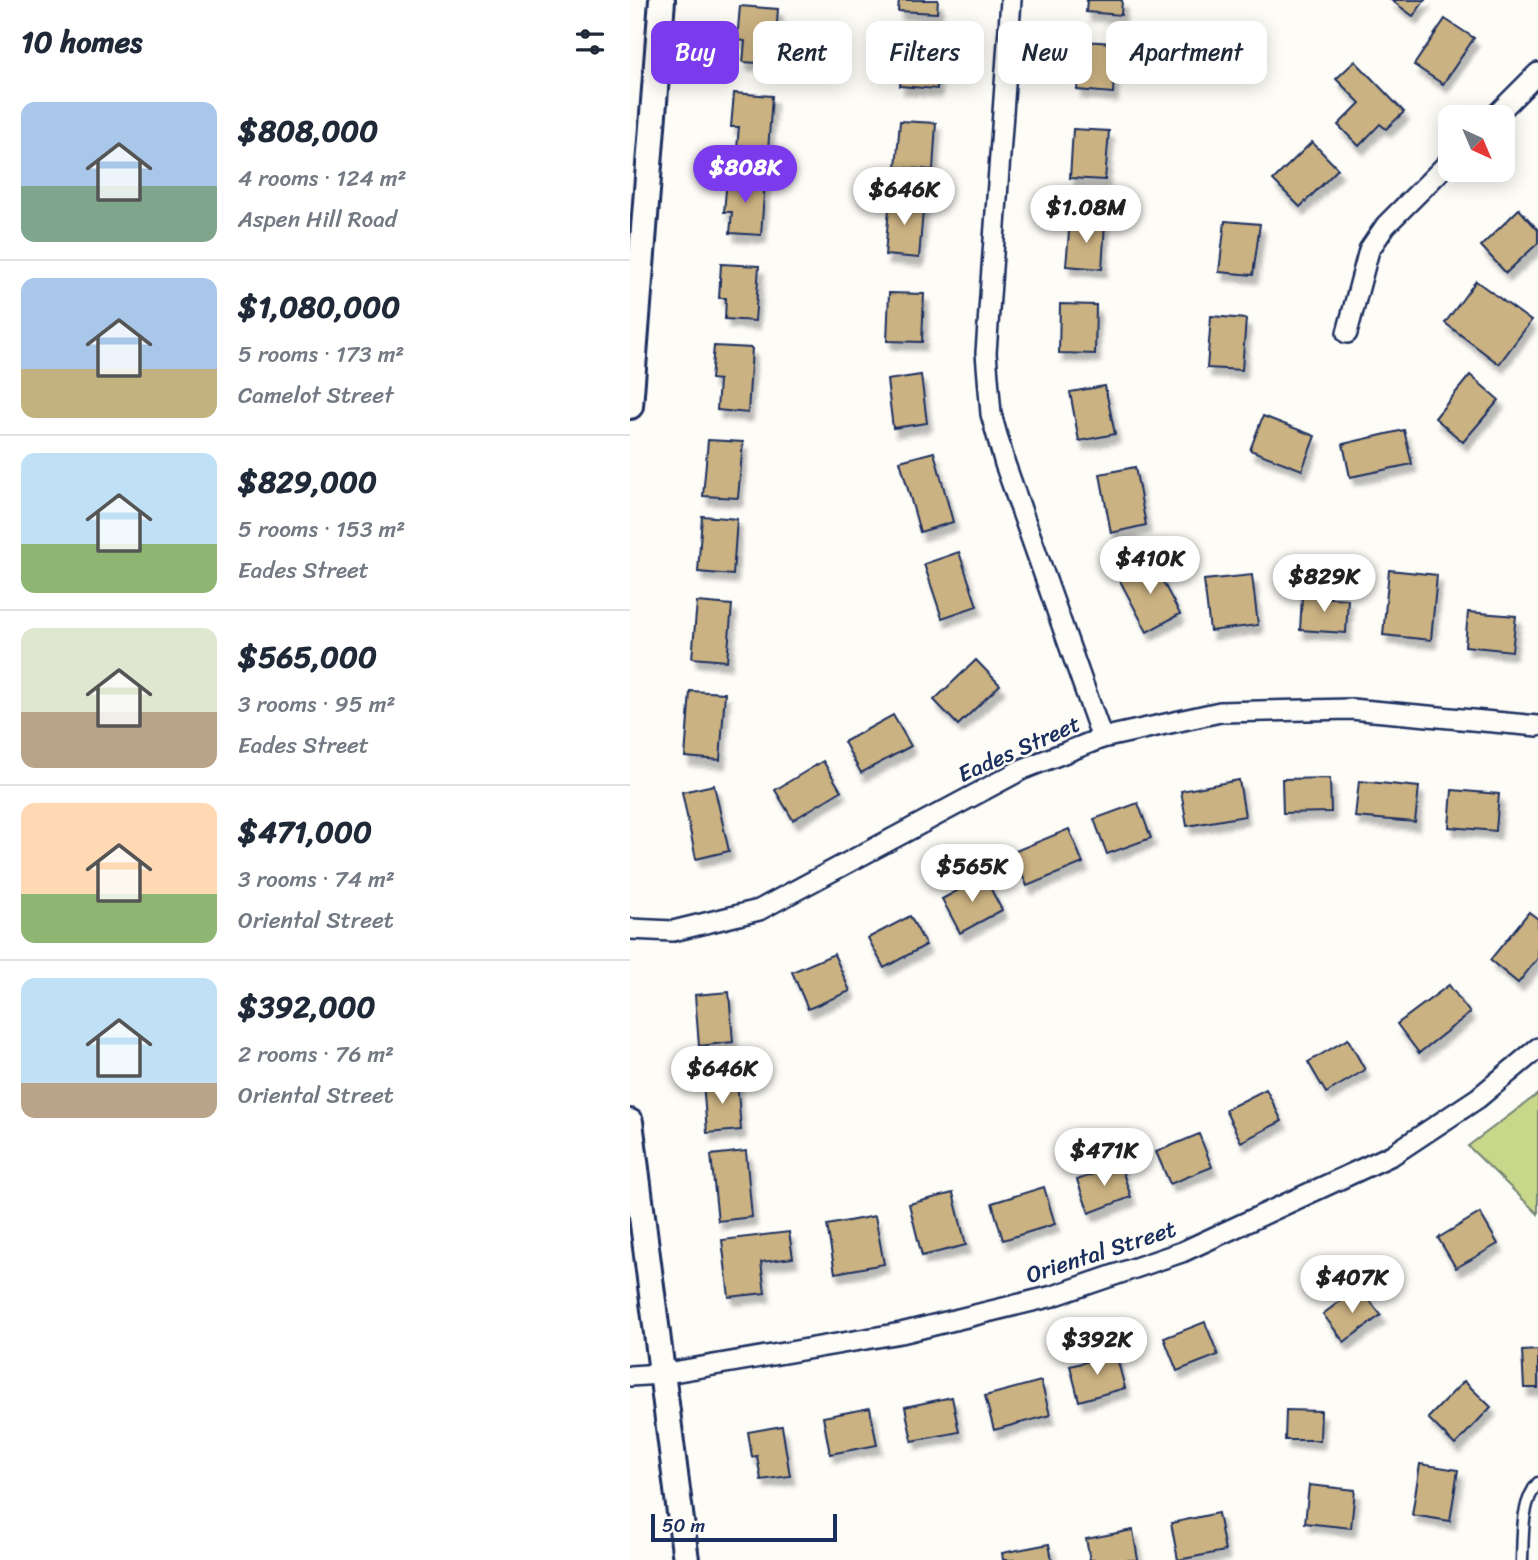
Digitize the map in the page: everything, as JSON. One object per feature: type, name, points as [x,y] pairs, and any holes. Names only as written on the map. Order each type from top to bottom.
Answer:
[{"type":"street","points":[[630,406],[662,0]]},
{"type":"street","points":[[1011,0],[986,353],[991,414],[1005,464],[1102,738]]},
{"type":"street","points":[[1506,105],[1538,73]]},
{"type":"street","points":[[1347,333],[1369,250],[1386,225],[1438,173]]},
{"type":"street","name":"Eades Street","points":[[630,929],[673,931],[759,910],[1023,769],[1102,738],[1220,712],[1350,709],[1538,726]]},
{"type":"street","name":"Oriental Street","points":[[630,1376],[661,1374],[901,1333],[1053,1296],[1182,1252],[1392,1155],[1478,1098],[1538,1048]]},
{"type":"street","points":[[630,1122],[686,1560]]},
{"type":"lane","points":[[1522,1560],[1526,1510],[1531,1492],[1538,1483]]},
{"type":"green space","points":[[1538,1094],[1538,1214],[1468,1146]]},
{"type":"building","points":[[899,0],[938,0],[937,13],[898,11]]},
{"type":"building","points":[[1087,0],[1122,0],[1121,15],[1086,12]]},
{"type":"building","points":[[1391,0],[1425,0],[1413,16]]},
{"type":"building","points":[[740,6],[778,9],[777,21],[753,21],[753,63],[743,62],[745,41],[739,40]]},
{"type":"building","points":[[1445,19],[1474,38],[1443,84],[1414,65]]},
{"type":"building","points":[[1092,42],[1106,42],[1106,84],[1114,84],[1113,93],[1077,90],[1077,84],[1092,84]]},
{"type":"building","points":[[1355,61],[1404,112],[1386,129],[1380,124],[1359,146],[1338,125],[1360,103],[1336,79]]},
{"type":"building","points":[[900,84],[937,84],[937,89]]},
{"type":"building","points":[[734,93],[772,96],[768,151],[737,148],[739,127],[731,127]]},
{"type":"building","points":[[900,121],[936,123],[933,170],[896,167]]},
{"type":"building","points":[[1073,129],[1109,131],[1105,180],[1070,178]]},
{"type":"building","points":[[1312,142],[1338,169],[1300,207],[1273,180]]},
{"type":"building","points":[[727,178],[765,181],[761,235],[730,233],[732,212],[724,212]]},
{"type":"building","points":[[890,196],[924,199],[919,258],[885,255]]},
{"type":"building","points":[[1519,209],[1538,230],[1538,243],[1506,273],[1481,246]]},
{"type":"building","points":[[1070,220],[1105,223],[1102,269],[1066,266]]},
{"type":"building","points":[[1225,221],[1260,224],[1253,275],[1219,272]]},
{"type":"building","points":[[721,264],[759,266],[755,321],[725,319],[726,298],[719,298]]},
{"type":"building","points":[[1476,281],[1531,321],[1499,364],[1445,323]]},
{"type":"building","points":[[889,293],[924,294],[922,342],[887,341]]},
{"type":"building","points":[[1060,304],[1096,305],[1095,354],[1059,353]]},
{"type":"building","points":[[1211,316],[1246,319],[1242,370],[1207,368]]},
{"type":"building","points":[[714,346],[752,348],[748,413],[717,410],[719,380],[711,379]]},
{"type":"building","points":[[921,375],[927,423],[893,428],[887,380]]},
{"type":"building","points":[[1470,375],[1499,400],[1463,442],[1435,418]]},
{"type":"building","points":[[1105,386],[1115,434],[1079,441],[1070,392]]},
{"type":"building","points":[[1263,416],[1315,436],[1302,470],[1250,450]]},
{"type":"building","points":[[1404,430],[1412,464],[1350,477],[1343,444]]},
{"type":"building","points":[[708,440],[743,442],[738,498],[703,496]]},
{"type":"building","points":[[934,452],[953,522],[920,532],[900,461]]},
{"type":"building","points":[[1135,467],[1146,525],[1111,533],[1100,474]]},
{"type":"building","points":[[702,516],[737,519],[733,575],[698,572]]},
{"type":"building","points":[[959,552],[977,606],[942,618],[924,564]]},
{"type":"building","points":[[1152,561],[1180,614],[1147,632],[1119,579]]},
{"type":"building","points":[[1389,570],[1437,575],[1431,640],[1383,635]]},
{"type":"building","points":[[1252,575],[1258,625],[1210,631],[1204,580]]},
{"type":"building","points":[[1302,596],[1348,599],[1346,633],[1300,630]]},
{"type":"building","points":[[697,602],[732,605],[727,661],[692,658]]},
{"type":"building","points":[[1468,612],[1516,616],[1512,651],[1465,646]]},
{"type":"building","points":[[976,660],[1000,685],[958,725],[934,700]]},
{"type":"building","points":[[690,691],[725,693],[720,760],[685,757]]},
{"type":"building","points":[[893,715],[911,746],[861,773],[844,742]]},
{"type":"building","points":[[823,761],[841,791],[793,820],[775,790]]},
{"type":"building","points":[[1330,778],[1331,812],[1283,813],[1282,779]]},
{"type":"building","points":[[1239,780],[1245,816],[1187,826],[1181,791]]},
{"type":"building","points":[[1359,781],[1419,787],[1415,822],[1355,817]]},
{"type":"building","points":[[714,785],[729,851],[696,859],[682,792]]},
{"type":"building","points":[[1452,790],[1499,794],[1496,831],[1449,827]]},
{"type":"building","points":[[1138,803],[1151,838],[1107,854],[1094,819]]},
{"type":"building","points":[[1069,829],[1083,863],[1027,886],[1013,852]]},
{"type":"building","points":[[984,876],[1002,910],[960,933],[942,899]]},
{"type":"building","points":[[1529,912],[1538,919],[1538,958],[1518,983],[1490,960]]},
{"type":"building","points":[[910,916],[926,945],[884,968],[868,938]]},
{"type":"building","points":[[834,954],[850,991],[808,1009],[792,972]]},
{"type":"building","points":[[1449,985],[1470,1013],[1419,1053],[1397,1024]]},
{"type":"building","points":[[729,992],[733,1042],[699,1046],[695,995]]},
{"type":"building","points":[[1348,1039],[1365,1070],[1326,1093],[1308,1062]]},
{"type":"building","points":[[737,1079],[741,1130],[707,1133],[703,1082]]},
{"type":"building","points":[[1266,1089],[1282,1121],[1241,1142],[1225,1110]]},
{"type":"building","points":[[1199,1134],[1212,1167],[1170,1184],[1156,1152]]},
{"type":"building","points":[[746,1151],[752,1217],[718,1221],[711,1155]]},
{"type":"building","points":[[1120,1164],[1131,1197],[1089,1213],[1077,1180]]},
{"type":"building","points":[[1044,1187],[1055,1224],[1003,1240],[992,1203]]},
{"type":"building","points":[[953,1193],[966,1245],[922,1256],[909,1204]]},
{"type":"building","points":[[1480,1213],[1498,1244],[1456,1268],[1438,1238]]},
{"type":"building","points":[[875,1216],[884,1264],[835,1273],[827,1225]]},
{"type":"building","points":[[789,1232],[793,1258],[761,1262],[765,1293],[729,1297],[722,1240]]},
{"type":"building","points":[[1359,1287],[1381,1315],[1344,1342],[1323,1314]]},
{"type":"building","points":[[1205,1322],[1218,1355],[1177,1371],[1164,1338]]},
{"type":"building","points":[[1538,1350],[1538,1388],[1524,1388],[1522,1351]]},
{"type":"building","points":[[1116,1354],[1125,1388],[1079,1401],[1070,1366]]},
{"type":"building","points":[[1041,1381],[1050,1415],[994,1430],[985,1396]]},
{"type":"building","points":[[1464,1381],[1491,1407],[1455,1445],[1428,1418]]},
{"type":"building","points":[[952,1397],[959,1432],[912,1441],[905,1407]]},
{"type":"building","points":[[870,1408],[877,1445],[830,1454],[823,1417]]},
{"type":"building","points":[[1286,1410],[1321,1411],[1320,1440],[1285,1440]]},
{"type":"building","points":[[782,1426],[790,1476],[761,1480],[757,1456],[752,1457],[748,1432]]},
{"type":"building","points":[[1420,1464],[1458,1470],[1450,1521],[1412,1515]]},
{"type":"building","points":[[1309,1485],[1355,1490],[1351,1528],[1305,1523]]},
{"type":"building","points":[[1218,1513],[1225,1551],[1178,1560],[1171,1523]]},
{"type":"building","points":[[1133,1530],[1138,1560],[1090,1560],[1086,1539]]},
{"type":"building","points":[[1049,1544],[1052,1560],[1003,1560],[1002,1553]]}]
